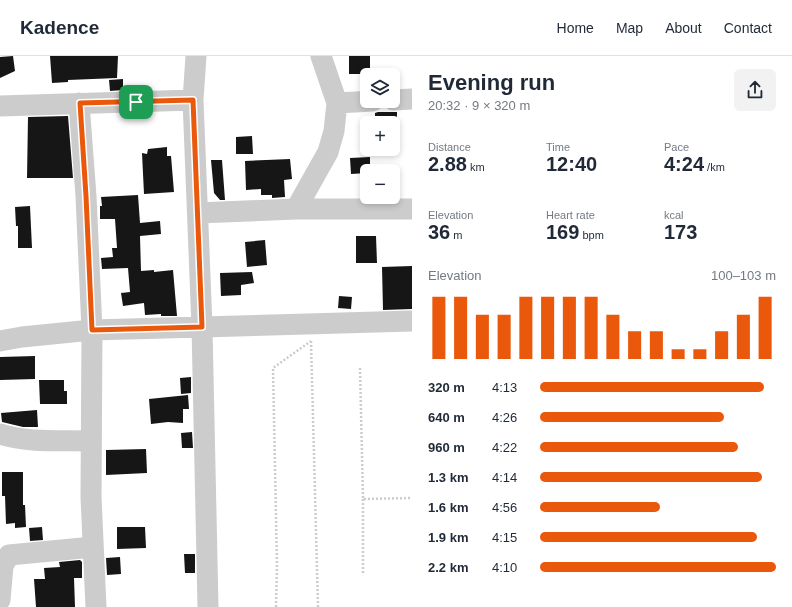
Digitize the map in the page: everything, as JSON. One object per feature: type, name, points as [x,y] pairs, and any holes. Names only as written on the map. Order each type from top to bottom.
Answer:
[{"type":"street","points":[[196,56],[193,100],[202,327],[208,607]]},
{"type":"street","points":[[296,209],[328,152],[334,132],[337,103],[322,56]]},
{"type":"street","points":[[400,100],[412,99]]},
{"type":"street","points":[[0,106],[193,100]]},
{"type":"street","points":[[337,103],[360,102]]},
{"type":"street","points":[[80,103],[92,330],[91,497],[96,607]]},
{"type":"street","points":[[198,213],[296,209],[412,209]]},
{"type":"street","points":[[0,341],[22,337],[92,330],[202,327],[312,332],[412,321]]},
{"type":"street","points":[[0,434],[27,439],[91,441]]},
{"type":"street","points":[[0,600],[5,555],[94,547]]},
{"type":"path","points":[[276,607],[272,368],[312,332]]},
{"type":"path","points":[[312,332],[318,607]]},
{"type":"path","points":[[360,368],[364,574]]},
{"type":"path","points":[[363,499],[412,498]]},
{"type":"building","points":[[13,56],[15,71],[0,78],[0,57]]},
{"type":"building","points":[[50,56],[118,56],[117,78],[68,80],[68,82],[52,83]]},
{"type":"building","points":[[349,56],[370,56],[370,68],[360,68],[360,74],[349,74]]},
{"type":"building","points":[[123,79],[123,90],[110,91],[109,80]]},
{"type":"building","points":[[397,112],[397,116],[375,116],[375,113]]},
{"type":"building","points":[[68,116],[73,178],[27,178],[28,117]]},
{"type":"building","points":[[252,136],[253,154],[236,154],[236,137]]},
{"type":"building","points":[[167,147],[167,156],[171,156],[174,192],[144,194],[142,153],[147,154],[148,149]]},
{"type":"building","points":[[370,157],[370,164],[360,164],[360,173],[351,174],[350,158]]},
{"type":"building","points":[[290,159],[292,179],[284,180],[285,197],[272,198],[272,195],[261,195],[261,189],[246,190],[245,161]]},
{"type":"building","points":[[211,160],[222,160],[225,200],[220,200],[214,193]]},
{"type":"building","points":[[138,195],[140,223],[160,221],[161,234],[140,236],[141,271],[154,270],[154,272],[173,270],[177,316],[161,316],[161,314],[145,315],[144,303],[123,306],[121,293],[130,292],[128,268],[102,269],[101,258],[113,257],[112,248],[117,248],[115,219],[100,219],[100,206],[102,206],[101,197]]},
{"type":"building","points":[[30,206],[32,248],[18,248],[18,226],[16,226],[15,207]]},
{"type":"building","points":[[356,236],[376,236],[377,263],[356,263]]},
{"type":"building","points":[[265,240],[267,265],[247,267],[245,242]]},
{"type":"building","points":[[412,266],[412,309],[383,310],[382,267]]},
{"type":"building","points":[[252,272],[254,283],[241,285],[241,295],[221,296],[220,273]]},
{"type":"building","points":[[339,296],[352,297],[351,309],[338,308]]},
{"type":"building","points":[[35,356],[35,379],[0,380],[0,357]]},
{"type":"building","points":[[191,377],[191,393],[181,394],[180,378]]},
{"type":"building","points":[[39,380],[64,380],[64,391],[67,391],[67,404],[40,404]]},
{"type":"building","points":[[188,395],[189,409],[183,409],[183,423],[168,422],[151,424],[149,399]]},
{"type":"building","points":[[37,410],[38,427],[23,427],[2,422],[1,413]]},
{"type":"building","points":[[192,432],[193,448],[182,448],[181,433]]},
{"type":"building","points":[[146,449],[147,473],[106,475],[106,450]]},
{"type":"building","points":[[2,472],[23,472],[23,505],[25,505],[26,527],[15,528],[15,523],[6,524],[5,496],[2,496]]},
{"type":"building","points":[[42,527],[43,540],[30,541],[29,528]]},
{"type":"building","points":[[117,527],[145,527],[146,548],[117,549]]},
{"type":"building","points":[[184,554],[195,554],[195,573],[185,573]]},
{"type":"building","points":[[120,557],[121,574],[107,575],[106,558]]},
{"type":"building","points":[[80,560],[82,562],[82,578],[74,578],[75,607],[36,607],[34,579],[45,579],[44,568],[60,567],[59,562]]},
{"type":"route","points":[[193,100],[202,327],[92,330],[80,103],[136,102],[193,100]]}]
